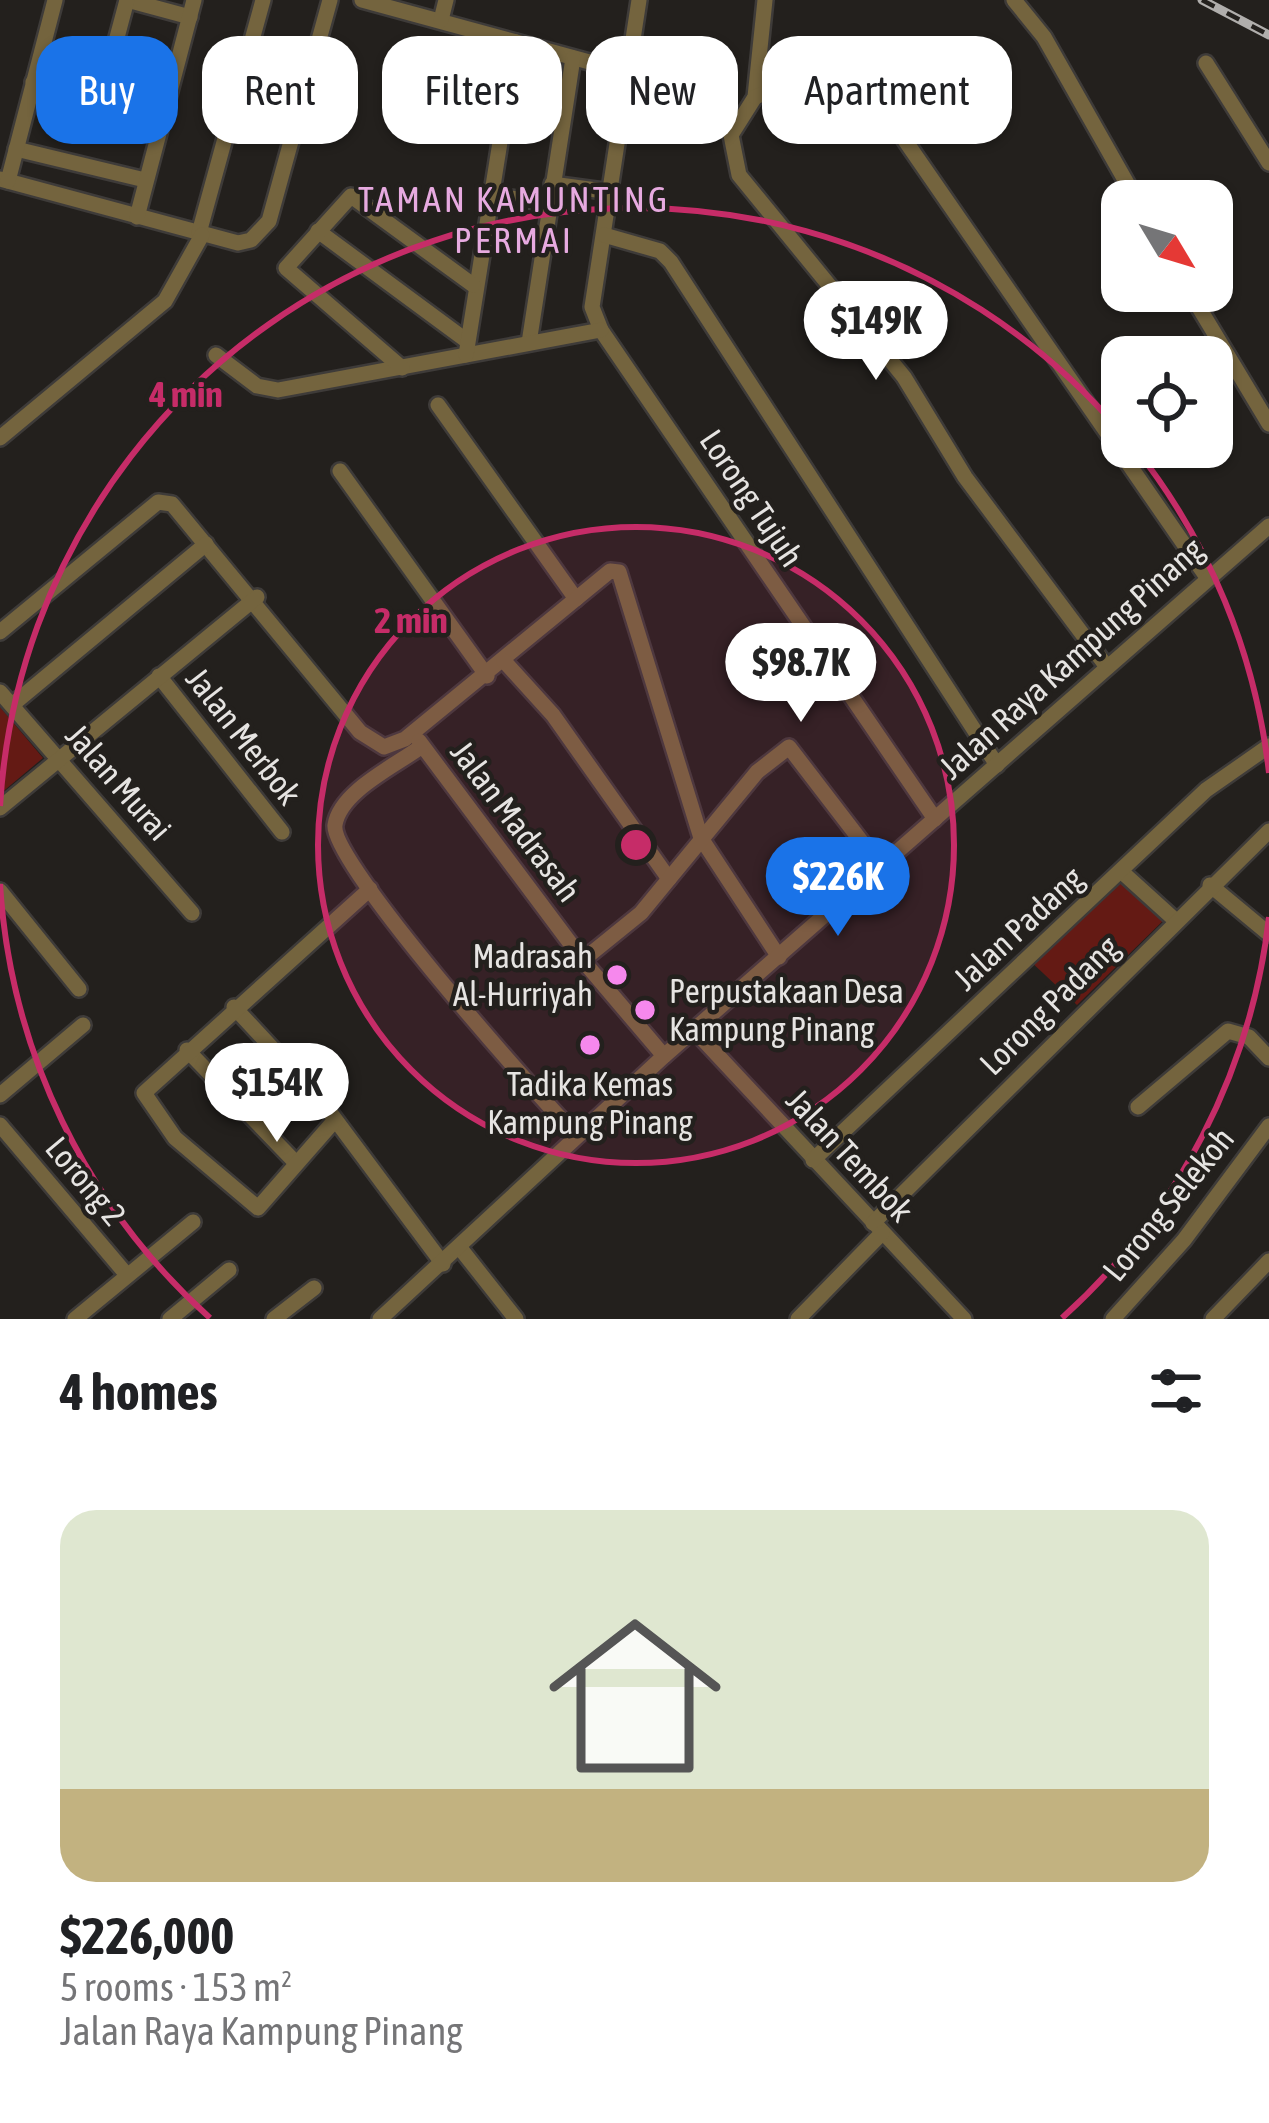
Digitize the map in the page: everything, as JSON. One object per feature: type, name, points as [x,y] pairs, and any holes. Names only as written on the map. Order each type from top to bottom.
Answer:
[{"type":"street","points":[[55,0],[4,180],[238,243],[251,240],[269,221],[330,0]]},
{"type":"street","points":[[32,82],[100,101],[127,0],[192,8],[137,217]]},
{"type":"street","points":[[0,438],[165,301],[201,234],[263,0]]},
{"type":"street","points":[[362,0],[496,36]]},
{"type":"street","points":[[441,20],[446,0]]},
{"type":"street","points":[[632,36],[639,0]]},
{"type":"street","points":[[765,0],[755,97],[731,135],[740,176],[904,377],[964,477],[1107,667]]},
{"type":"street","points":[[1014,0],[1044,37],[1125,180]]},
{"type":"street","points":[[562,55],[586,61]]},
{"type":"street","points":[[529,343],[573,58]]},
{"type":"street","points":[[1206,62],[1269,164]]},
{"type":"street","points":[[755,97],[829,68],[854,68],[1206,576]]},
{"type":"street","points":[[466,348],[498,144]]},
{"type":"street","points":[[216,355],[257,386],[278,390],[402,368],[466,348],[601,330],[592,291],[617,144]]},
{"type":"street","points":[[16,149],[145,180]]},
{"type":"street","points":[[489,196],[611,192]]},
{"type":"street","points":[[402,368],[286,268],[350,196],[473,285]]},
{"type":"street","points":[[318,231],[466,348]]},
{"type":"street","points":[[604,236],[660,251],[671,262],[997,765]]},
{"type":"street","points":[[1202,312],[1269,424]]},
{"type":"street","name":"Lorong Tujuh","points":[[601,330],[935,820]]},
{"type":"street","points":[[438,405],[576,599]]},
{"type":"street","points":[[340,471],[487,676]]},
{"type":"street","points":[[0,632],[158,502],[172,504],[360,733],[384,747],[417,739]]},
{"type":"street","name":"Jalan Raya Kampung Pinang","points":[[380,1319],[664,1056],[1206,576],[1269,526]]},
{"type":"street","points":[[6,698],[206,544]]},
{"type":"street","points":[[576,1135],[370,889],[337,844],[337,814],[487,676],[610,572],[619,572],[701,838],[778,957]]},
{"type":"street","points":[[0,808],[254,599]]},
{"type":"street","points":[[504,661],[553,716],[669,879]]},
{"type":"street","name":"Jalan Merbok","points":[[159,676],[282,832]]},
{"type":"street","name":"Jalan Murai","points":[[6,698],[192,913]]},
{"type":"street","name":"Jalan Madrasah","points":[[417,739],[583,960],[664,1056]]},
{"type":"street","name":"Jalan Padang","points":[[812,1160],[1206,790],[1269,746]]},
{"type":"street","points":[[583,960],[614,941],[757,772],[788,747],[881,867]]},
{"type":"street","name":"Lorong Padang","points":[[798,1319],[878,1228],[1175,920],[1269,831]]},
{"type":"street","points":[[1121,872],[1175,920]]},
{"type":"street","points":[[1210,885],[1269,934]]},
{"type":"street","points":[[335,1120],[258,1208],[175,1138],[144,1093],[370,889]]},
{"type":"street","points":[[0,891],[79,989]]},
{"type":"street","points":[[234,1007],[335,1120],[442,1264]]},
{"type":"street","points":[[1,1092],[83,1025]]},
{"type":"street","name":"Jalan Tembok","points":[[695,1031],[964,1319]]},
{"type":"street","points":[[1138,1107],[1228,1031],[1250,1036],[1269,1058]]},
{"type":"street","points":[[187,1050],[296,1163]]},
{"type":"street","name":"Lorong 2","points":[[0,1125],[127,1275]]},
{"type":"street","name":"Lorong Selekoh","points":[[1113,1319],[1184,1240],[1269,1126]]},
{"type":"street","points":[[75,1319],[193,1222]]},
{"type":"street","points":[[460,1247],[516,1319]]},
{"type":"street","points":[[1213,1319],[1269,1261]]},
{"type":"street","points":[[170,1319],[230,1270]]},
{"type":"street","points":[[274,1319],[314,1288]]},
{"type":"shaded area","points":[[0,707],[43,758],[0,794]]},
{"type":"shaded area","points":[[1122,872],[1169,915],[1077,1005],[1028,959]]},
{"type":"railway","points":[[1202,0],[1269,35]]},
{"type":"place","name":"Madrasah Al-Hurriyah","points":[[617,975]]},
{"type":"place","name":"Perpustakaan Desa Kampung Pinang","points":[[645,1010]]},
{"type":"place","name":"Tadika Kemas Kampung Pinang","points":[[590,1045]]},
{"type":"district","name":"TAMAN KAMUNTING PERMAI","points":[[514,220]]}]
